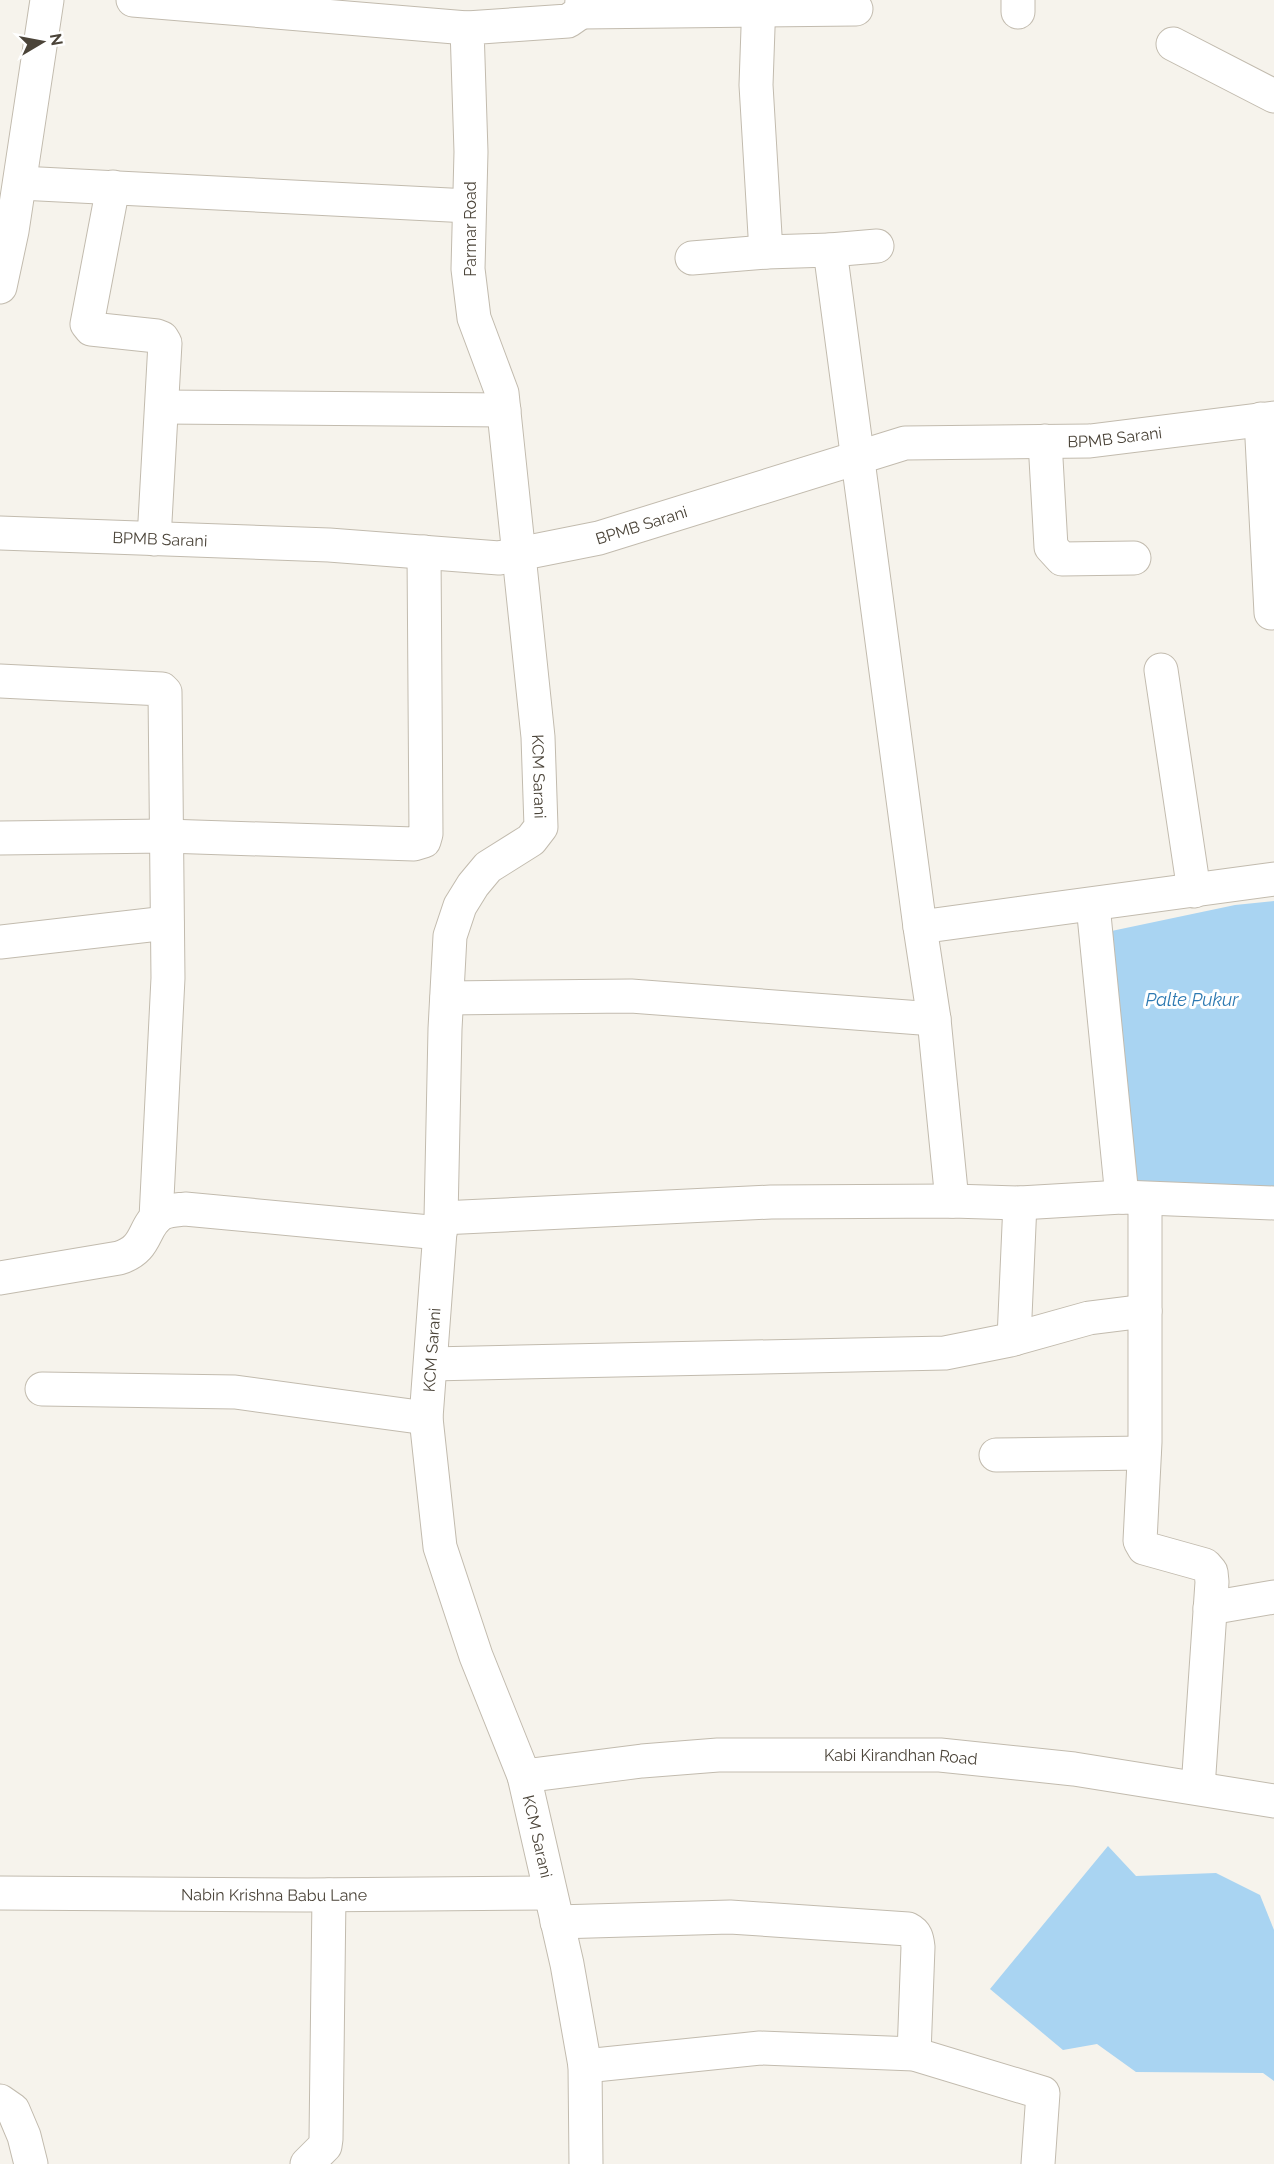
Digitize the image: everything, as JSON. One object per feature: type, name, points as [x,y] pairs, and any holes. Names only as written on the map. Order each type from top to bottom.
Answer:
[{"type":"street","points":[[0,287],[20,183],[13,141],[47,0]]},
{"type":"street","points":[[133,0],[195,3],[466,28],[568,21],[582,6],[759,5],[856,9]]},
{"type":"street","points":[[759,5],[756,85],[766,252]]},
{"type":"street","name":"Parmar Road","points":[[466,28],[471,152],[468,269],[474,318],[500,382],[518,554]]},
{"type":"street","points":[[1173,44],[1274,96]]},
{"type":"street","points":[[20,183],[469,206]]},
{"type":"street","points":[[113,187],[87,324],[91,329],[162,338],[166,348],[154,539]]},
{"type":"street","points":[[692,258],[877,246]]},
{"type":"street","points":[[830,250],[933,1019],[952,1201]]},
{"type":"street","points":[[162,407],[504,410]]},
{"type":"street","points":[[1268,418],[1271,613]]},
{"type":"street","name":"BPMB Sarani","points":[[0,533],[328,545],[499,558],[599,538],[905,443],[1090,441],[1268,418]]},
{"type":"street","points":[[1045,441],[1051,547],[1062,559],[1134,558]]},
{"type":"street","points":[[0,838],[166,836],[414,844],[424,841],[426,834],[424,552]]},
{"type":"street","name":"KCM Sarani","points":[[518,554],[538,737],[541,827],[531,840],[488,867],[460,906],[450,936],[441,1225],[426,1418],[440,1547],[476,1656],[524,1776],[567,1964],[585,2066],[586,2164]]},
{"type":"street","points":[[1161,670],[1194,891]]},
{"type":"street","points":[[0,681],[162,689],[164,691],[168,978],[156,1218]]},
{"type":"street","points":[[920,927],[1274,879]]},
{"type":"street","points":[[1093,905],[1134,1198],[1145,1311],[1144,1453],[1140,1541],[1144,1548],[1205,1565],[1209,1568],[1212,1582],[1198,1788]]},
{"type":"street","points":[[0,942],[167,923]]},
{"type":"street","points":[[447,998],[621,996],[933,1019]]},
{"type":"street","points":[[0,1278],[130,1255],[136,1250],[156,1218],[166,1212],[185,1209],[441,1225],[771,1202],[1020,1203],[1134,1198],[1274,1203]]},
{"type":"street","points":[[1014,1339],[1020,1203]]},
{"type":"street","points":[[431,1364],[945,1353],[1014,1339],[1089,1318],[1145,1311]]},
{"type":"street","points":[[42,1389],[235,1392],[426,1418]]},
{"type":"street","points":[[996,1455],[1144,1453]]},
{"type":"street","points":[[1210,1608],[1274,1597]]},
{"type":"street","name":"Kabi Kirandhan Road","points":[[524,1776],[642,1761],[718,1755],[940,1755],[1074,1769],[1274,1801]]},
{"type":"street","name":"Nabin Krishna Babu Lane","points":[[0,1893],[329,1894],[908,1929],[914,1932],[918,1947],[914,2054]]},
{"type":"street","points":[[307,2164],[325,2146],[326,2139],[329,1894]]},
{"type":"street","points":[[585,2066],[760,2049],[914,2054],[1043,2093],[1038,2164]]},
{"type":"street","points":[[0,2101],[13,2110],[24,2136],[31,2164]]},
{"type":"water","name":"Palte Pukur","points":[[1274,901],[1274,1195],[1123,1194],[1102,933],[1235,905]]},
{"type":"water","points":[[1108,1846],[1136,1876],[1216,1873],[1260,1895],[1274,1930],[1274,2081],[1263,2073],[1136,2072],[1097,2044],[1063,2050],[990,1989]]}]
